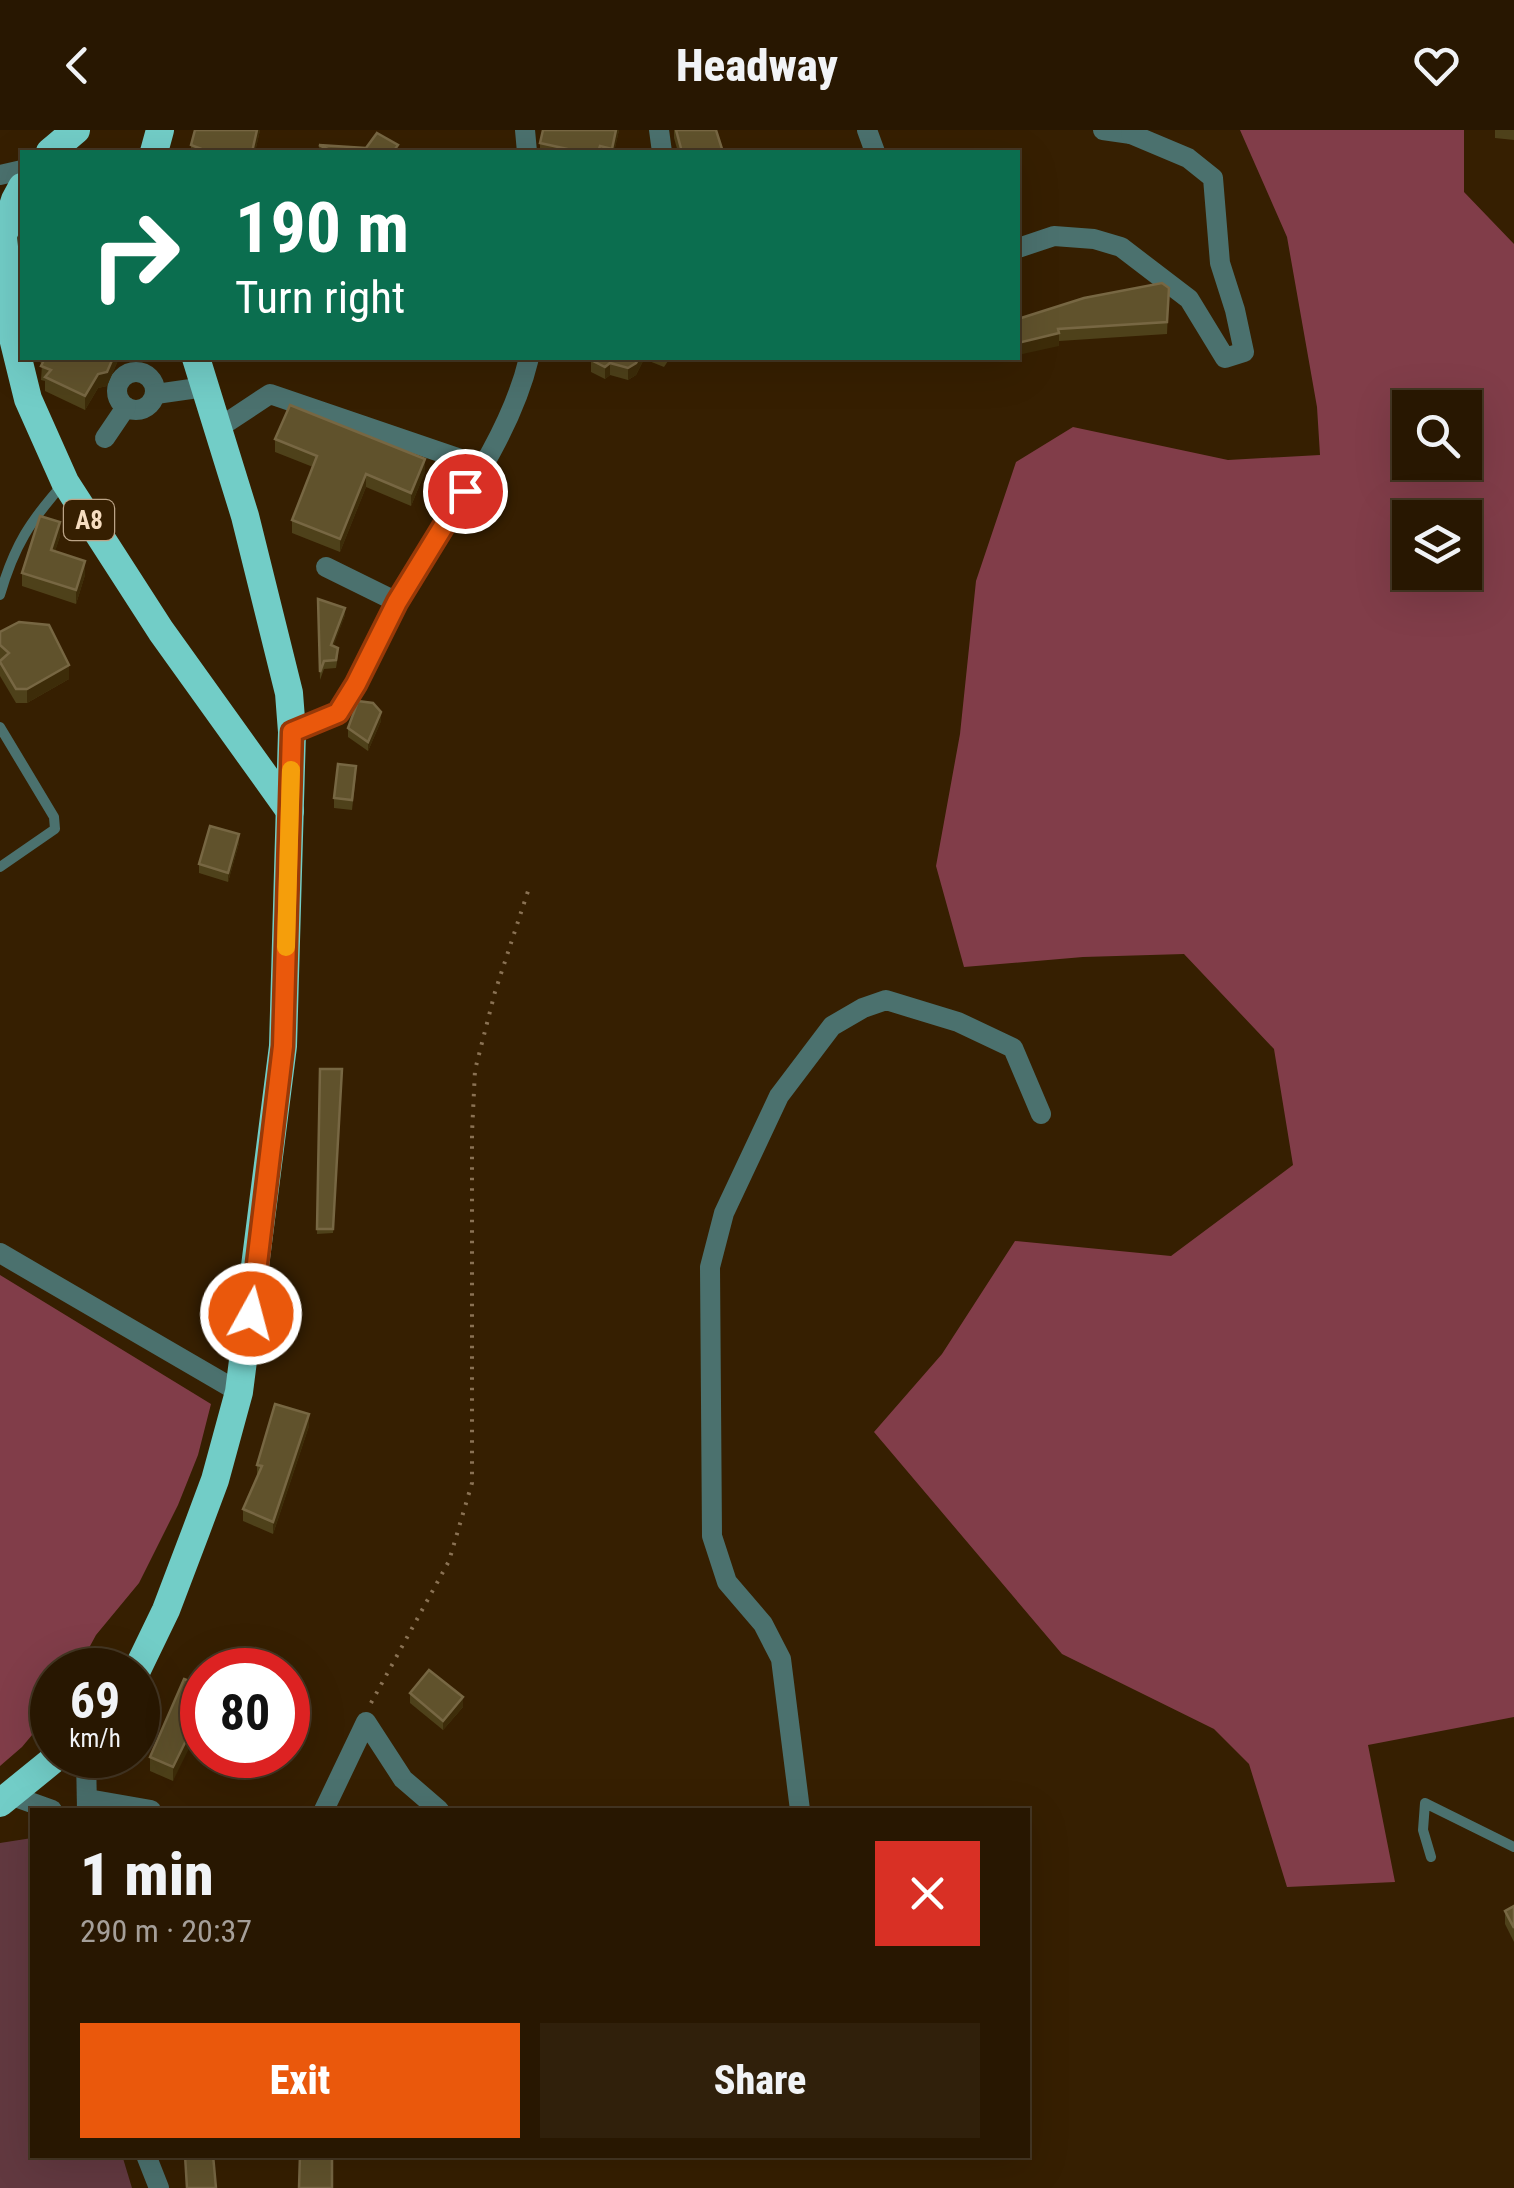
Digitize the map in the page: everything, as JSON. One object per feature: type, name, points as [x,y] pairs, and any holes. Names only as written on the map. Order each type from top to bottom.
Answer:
[{"type":"highway","points":[[52,150],[76,130]]},
{"type":"highway","name":"A8","points":[[20,191],[4,236],[12,334],[28,399],[65,482],[161,631],[290,810]]},
{"type":"highway","points":[[147,1648],[166,1610],[215,1480],[239,1392],[283,1046],[292,732],[288,693],[245,516],[197,360]]},
{"type":"highway","points":[[238,742],[264,748],[285,740],[292,732]]},
{"type":"highway","points":[[5,1799],[30,1778]]},
{"type":"street","points":[[1020,247],[1054,236],[1094,239],[1121,247],[1189,300],[1226,358],[1244,352],[1220,264],[1213,178],[1188,158],[1132,132],[1103,130]]},
{"type":"street","points":[[292,732],[338,713],[397,602],[480,466],[521,389],[528,360]]},
{"type":"street","points":[[125,374],[147,374],[156,394],[153,402],[140,410],[126,407],[117,395],[125,374]]},
{"type":"street","points":[[156,394],[205,387]]},
{"type":"street","points":[[218,429],[270,394],[480,466]]},
{"type":"street","points":[[105,438],[126,407]]},
{"type":"street","points":[[326,568],[397,602]]},
{"type":"street","points":[[800,1808],[781,1659],[763,1624],[727,1582],[712,1536],[710,1267],[724,1213],[779,1096],[832,1026],[886,1000],[958,1022],[1013,1048],[1042,1114]]},
{"type":"street","points":[[0,1254],[239,1392]]},
{"type":"street","points":[[325,1808],[366,1722]]},
{"type":"street","points":[[366,1722],[403,1779],[437,1808]]},
{"type":"street","points":[[87,1778],[88,1804],[130,1808]]},
{"type":"street","points":[[5,1799],[43,1808]]},
{"type":"street","points":[[147,2158],[159,2188]]},
{"type":"lane","points":[[0,595],[11,556],[41,508],[65,482]]},
{"type":"lane","points":[[0,726],[54,817],[54,828],[0,867]]},
{"type":"lane","points":[[1431,1857],[1423,1830],[1425,1803],[1514,1846]]},
{"type":"path","points":[[366,1722],[376,1691],[449,1562],[472,1483],[475,1070],[495,992],[530,886]]},
{"type":"shaded area","points":[[1240,130],[1464,130],[1464,192],[1514,244],[1514,1717],[1368,1745],[1395,1882],[1287,1887],[1249,1764],[1214,1729],[1062,1654],[874,1432],[942,1354],[1015,1241],[1171,1256],[1293,1165],[1274,1049],[1184,954],[964,967],[936,866],[960,734],[976,581],[1016,462],[1073,427],[1228,460],[1320,455],[1317,407],[1287,237]]},
{"type":"shaded area","points":[[0,1275],[211,1404],[198,1455],[178,1505],[139,1583],[89,1648],[30,1648],[30,1737],[0,1766]]},
{"type":"shaded area","points":[[30,1838],[30,2158],[123,2158],[132,2188],[0,2188],[0,1843]]},
{"type":"building","points":[[195,130],[257,130],[252,150],[204,150],[191,145]]},
{"type":"building","points":[[543,130],[616,130],[612,149],[600,146],[599,150],[572,150],[540,143]]},
{"type":"building","points":[[676,130],[716,130],[722,150],[681,150]]},
{"type":"building","points":[[377,133],[398,145],[394,150],[330,150],[319,145],[366,148]]},
{"type":"building","points":[[1162,283],[1169,288],[1167,322],[1058,329],[1059,333],[1020,343],[1020,318],[1084,298]]},
{"type":"building","points":[[44,360],[112,360],[107,372],[98,374],[85,396],[45,377],[51,370],[41,366]]},
{"type":"building","points":[[591,360],[638,360],[628,368],[610,363],[605,367]]},
{"type":"building","points":[[290,405],[425,459],[411,493],[366,474],[340,539],[292,520],[317,456],[275,439]]},
{"type":"building","points":[[40,516],[60,522],[51,550],[85,561],[76,590],[22,573]]},
{"type":"building","points":[[318,599],[345,608],[331,645],[338,648],[336,660],[324,661],[320,672]]},
{"type":"building","points":[[19,622],[49,625],[69,665],[27,689],[16,689],[0,662],[9,653],[0,645],[0,632]]},
{"type":"building","points":[[358,701],[373,703],[381,712],[368,742],[348,728]]},
{"type":"building","points":[[338,764],[356,766],[352,800],[334,798]]},
{"type":"building","points":[[210,826],[239,834],[228,873],[199,864]]},
{"type":"building","points":[[320,1069],[342,1069],[333,1229],[317,1229]]},
{"type":"building","points":[[275,1404],[309,1414],[273,1522],[243,1509],[262,1466],[257,1465]]},
{"type":"building","points":[[429,1670],[463,1697],[443,1721],[410,1693]]},
{"type":"building","points":[[180,1688],[180,1753],[173,1767],[160,1761],[160,1734]]},
{"type":"building","points":[[1514,1906],[1514,1928],[1505,1911]]},
{"type":"building","points":[[185,2158],[213,2158],[216,2188],[187,2188]]},
{"type":"building","points":[[300,2158],[332,2158],[332,2188],[299,2188]]},
{"type":"slow traffic","points":[[286,947],[291,770]]},
{"type":"route","points":[[251,1314],[283,1046],[292,732],[338,713],[397,602],[465,491]]}]
